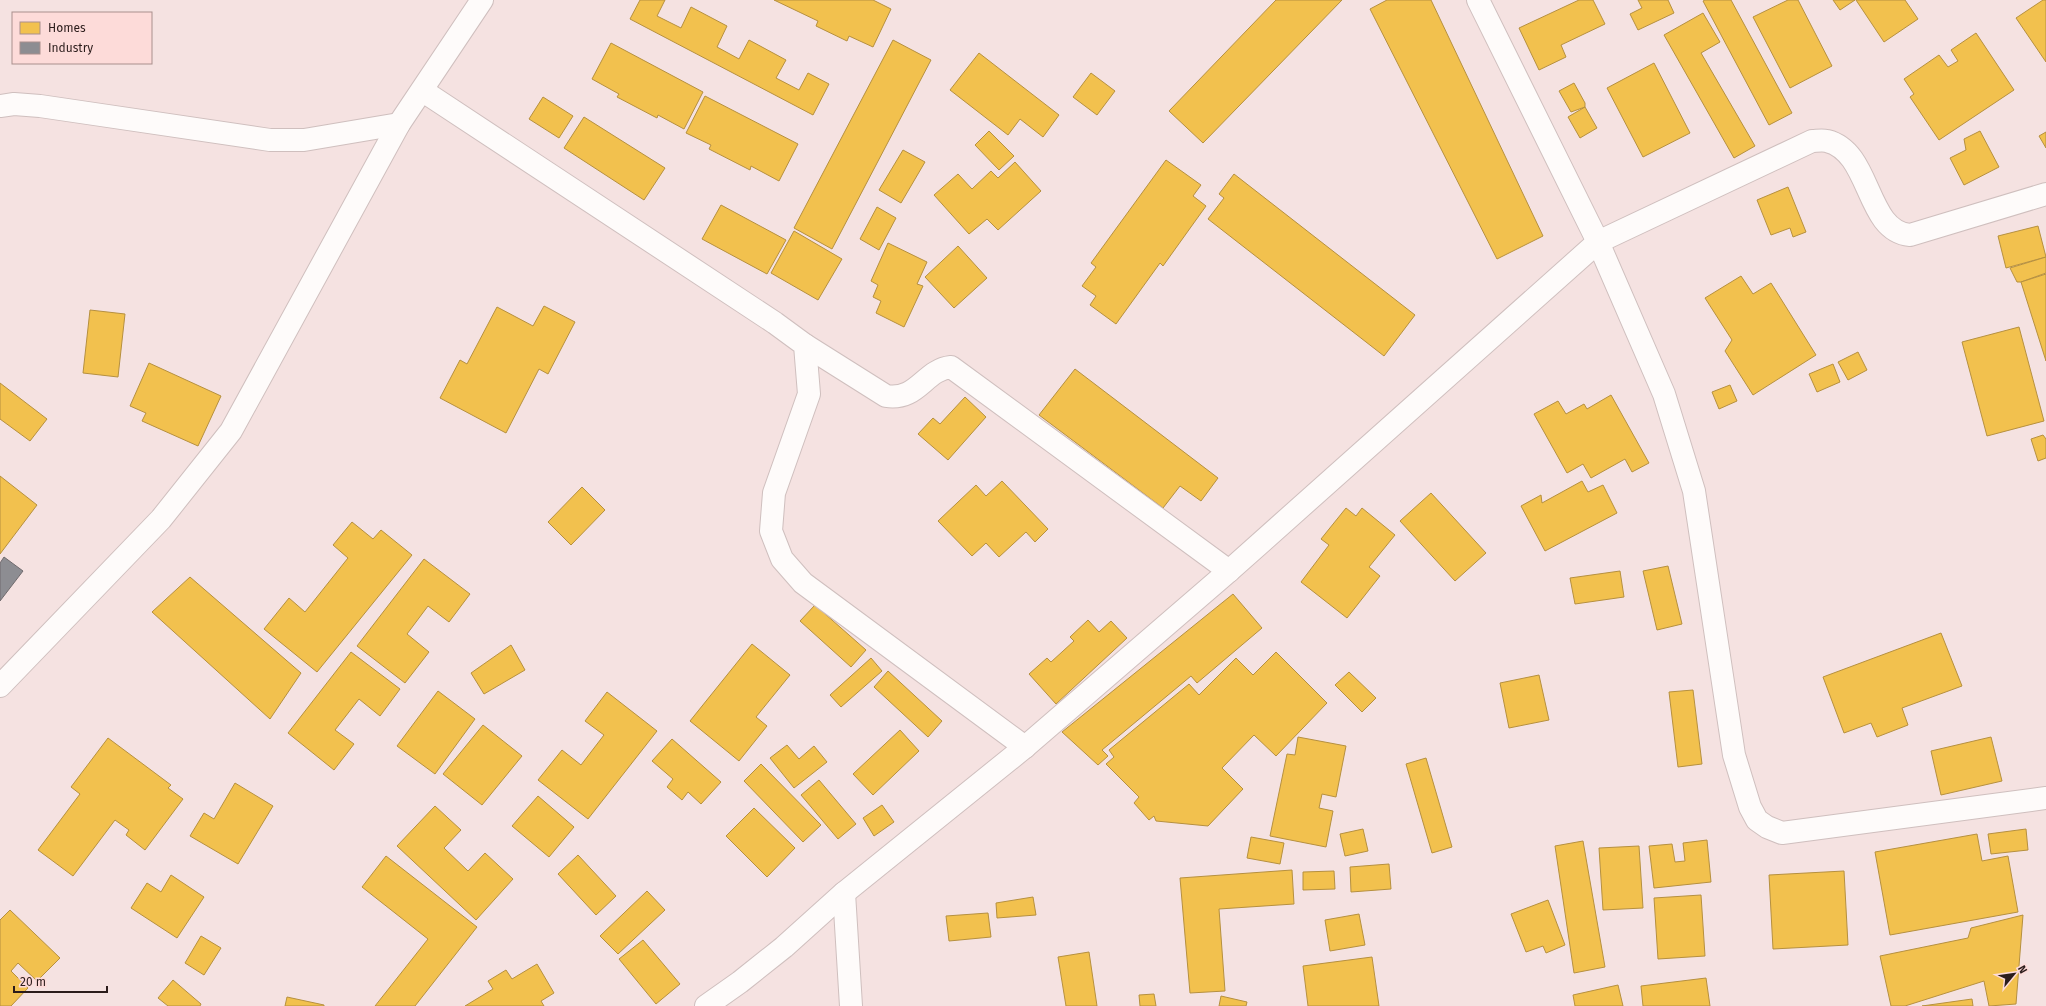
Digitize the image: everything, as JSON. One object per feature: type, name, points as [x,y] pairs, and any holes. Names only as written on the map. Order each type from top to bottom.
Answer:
[{"type":"street","points":[[0,686],[161,519],[231,431],[399,124],[423,91],[482,0]]},
{"type":"street","points":[[1478,0],[1598,242],[1664,394],[1694,491],[1734,755],[1750,807],[1757,820],[1782,833],[2046,798]]},
{"type":"street","points":[[423,91],[775,323],[805,345],[886,396],[897,398],[907,394],[942,368],[951,367],[1229,571]]},
{"type":"street","points":[[0,106],[14,104],[40,106],[270,140],[304,140],[399,124]]},
{"type":"street","points":[[706,1006],[784,948],[844,893],[1025,747],[1229,571],[1598,242],[1812,141],[1826,141],[1838,145],[1850,155],[1887,225],[1899,234],[1910,235],[2046,194]]},
{"type":"street","points":[[805,345],[809,394],[774,493],[771,531],[782,559],[803,583],[1025,747]]},
{"type":"street","points":[[844,893],[851,1006]]},
{"type":"building: Homes","points":[[640,0],[665,0],[657,16],[681,28],[691,7],[727,26],[717,47],[739,59],[749,40],[786,60],[776,78],[799,90],[808,73],[829,84],[813,115],[630,19]]},
{"type":"building: Homes","points":[[774,0],[873,0],[891,9],[873,47],[849,36],[847,41],[816,26],[818,21]]},
{"type":"building: Homes","points":[[1276,0],[1342,0],[1203,143],[1169,111]]},
{"type":"building: Homes","points":[[1387,0],[1431,0],[1543,236],[1497,259],[1370,9]]},
{"type":"building: Homes","points":[[1579,0],[1593,0],[1605,24],[1561,45],[1566,57],[1539,70],[1519,28]]},
{"type":"building: Homes","points":[[1638,0],[1668,0],[1674,13],[1638,30],[1630,14],[1642,8]]},
{"type":"building: Homes","points":[[1731,0],[1792,113],[1769,125],[1703,1]]},
{"type":"building: Homes","points":[[1788,0],[1798,0],[1832,66],[1790,88],[1753,17]]},
{"type":"building: Homes","points":[[1833,0],[1855,0],[1840,10]]},
{"type":"building: Homes","points":[[1856,0],[1905,0],[1918,19],[1884,42]]},
{"type":"building: Homes","points":[[2043,0],[2046,0],[2046,62],[2016,18]]},
{"type":"building: Homes","points":[[1703,13],[1720,42],[1701,53],[1755,146],[1734,158],[1664,35]]},
{"type":"building: Homes","points":[[1976,33],[2014,90],[1939,140],[1910,97],[1914,94],[1904,79],[1939,55],[1948,67],[1958,61],[1951,50]]},
{"type":"building: Homes","points":[[893,40],[931,60],[832,249],[794,228]]},
{"type":"building: Homes","points":[[611,43],[703,92],[684,129],[658,115],[657,118],[617,97],[619,94],[592,79]]},
{"type":"building: Homes","points":[[979,53],[1059,115],[1043,137],[1020,119],[1008,135],[950,90]]},
{"type":"building: Homes","points":[[1654,63],[1690,133],[1643,157],[1607,88]]},
{"type":"building: Homes","points":[[1091,73],[1115,91],[1097,115],[1073,97]]},
{"type":"building: Homes","points":[[1574,83],[1585,103],[1585,107],[1571,112],[1559,91]]},
{"type":"building: Homes","points":[[705,96],[798,144],[779,181],[751,166],[750,170],[709,149],[711,145],[686,133]]},
{"type":"building: Homes","points":[[543,97],[573,116],[559,138],[529,119]]},
{"type":"building: Homes","points":[[1585,107],[1597,128],[1580,138],[1568,117]]},
{"type":"building: Homes","points":[[584,117],[665,168],[644,200],[564,148]]},
{"type":"building: Homes","points":[[989,131],[1014,156],[999,170],[975,145]]},
{"type":"building: Homes","points":[[1980,131],[1999,167],[1964,185],[1950,158],[1966,150],[1964,139]]},
{"type":"building: Homes","points":[[2046,132],[2046,148],[2039,136]]},
{"type":"building: Homes","points":[[903,150],[925,162],[901,203],[879,190]]},
{"type":"building: Homes","points":[[1166,160],[1201,185],[1193,196],[1206,206],[1163,266],[1160,263],[1116,324],[1090,305],[1096,296],[1082,286],[1096,267],[1091,263]]},
{"type":"building: Homes","points":[[1015,162],[1041,191],[998,230],[987,219],[969,234],[934,195],[958,174],[972,189],[991,171],[998,178]]},
{"type":"building: Homes","points":[[1234,174],[1415,315],[1384,356],[1208,219],[1224,198],[1219,194]]},
{"type":"building: Homes","points":[[1788,187],[1806,232],[1793,237],[1790,228],[1771,235],[1757,200]]},
{"type":"building: Homes","points":[[721,205],[786,240],[767,274],[702,239]]},
{"type":"building: Homes","points":[[877,207],[896,218],[879,250],[860,239]]},
{"type":"building: Homes","points":[[2038,226],[2046,257],[2006,268],[1998,236]]},
{"type":"building: Homes","points":[[794,231],[842,259],[818,300],[771,273]]},
{"type":"building: Homes","points":[[888,243],[927,262],[917,284],[923,286],[904,327],[876,313],[881,301],[873,297],[878,285],[871,281]]},
{"type":"building: Homes","points":[[958,246],[987,278],[954,308],[925,277]]},
{"type":"building: Homes","points":[[2046,257],[2046,273],[2017,282],[2010,268]]},
{"type":"building: Homes","points":[[2046,274],[2046,361],[2021,282]]},
{"type":"building: Homes","points":[[1741,276],[1753,294],[1771,283],[1816,355],[1753,395],[1725,351],[1732,340],[1705,298]]},
{"type":"building: Homes","points":[[544,306],[575,322],[548,374],[539,369],[506,433],[440,398],[460,360],[467,364],[497,307],[533,326]]},
{"type":"building: Homes","points":[[90,310],[125,314],[118,377],[83,373]]},
{"type":"building: Homes","points":[[2019,327],[2044,421],[1987,436],[1962,342]]},
{"type":"building: Homes","points":[[1858,352],[1867,370],[1848,380],[1838,362]]},
{"type":"building: Homes","points":[[149,363],[221,396],[198,446],[142,421],[146,413],[130,406]]},
{"type":"building: Homes","points":[[1833,364],[1840,382],[1817,392],[1809,374]]},
{"type":"building: Homes","points":[[1075,369],[1218,478],[1201,501],[1180,486],[1163,508],[1039,415]]},
{"type":"building: Homes","points":[[0,383],[47,419],[30,441],[0,419]]},
{"type":"building: Homes","points":[[1730,385],[1737,401],[1719,409],[1712,392]]},
{"type":"building: Homes","points":[[1611,395],[1649,463],[1632,472],[1625,459],[1591,478],[1583,464],[1567,473],[1534,414],[1558,401],[1566,414],[1584,404],[1587,409]]},
{"type":"building: Homes","points":[[965,397],[986,417],[948,460],[918,434],[933,418],[940,424]]},
{"type":"building: Homes","points":[[2043,435],[2046,439],[2046,458],[2038,461],[2031,439]]},
{"type":"building: Homes","points":[[0,476],[37,505],[0,554]]},
{"type":"building: Homes","points":[[1002,481],[1048,529],[1035,542],[1026,532],[999,557],[986,543],[972,556],[938,521],[976,485],[986,496]]},
{"type":"building: Homes","points":[[1582,481],[1588,492],[1603,485],[1617,513],[1545,551],[1521,506],[1541,495],[1542,503]]},
{"type":"building: Homes","points":[[582,487],[605,510],[571,545],[548,522]]},
{"type":"building: Homes","points":[[1431,493],[1486,553],[1455,581],[1400,521]]},
{"type":"building: Homes","points":[[1346,508],[1356,516],[1362,508],[1395,535],[1369,567],[1380,576],[1347,618],[1301,582],[1329,545],[1321,539]]},
{"type":"building: Homes","points":[[352,522],[373,539],[381,530],[412,555],[317,672],[264,629],[289,598],[305,612],[348,558],[333,545]]},
{"type":"building: Homes","points":[[424,559],[470,594],[449,622],[428,606],[407,634],[429,652],[405,683],[357,646]]},
{"type":"building: Homes","points":[[1668,566],[1682,624],[1657,630],[1643,571]]},
{"type":"building: Homes","points":[[1620,571],[1624,597],[1575,604],[1570,578]]},
{"type":"building: Homes","points":[[190,577],[301,673],[270,719],[152,612]]},
{"type":"building: Homes","points":[[1233,594],[1262,628],[1197,683],[1191,676],[1102,750],[1108,756],[1098,765],[1062,732]]},
{"type":"building: Homes","points":[[815,605],[866,650],[851,667],[800,621]]},
{"type":"building: Homes","points":[[1088,620],[1099,632],[1111,621],[1127,638],[1056,704],[1029,674],[1047,658],[1051,662],[1074,641],[1070,637]]},
{"type":"building: Homes","points":[[1941,633],[1962,686],[1902,708],[1908,725],[1877,737],[1871,723],[1844,733],[1823,677]]},
{"type":"building: Homes","points":[[752,644],[790,675],[756,717],[767,726],[739,761],[690,721]]},
{"type":"building: Homes","points":[[511,645],[525,670],[484,694],[471,673]]},
{"type":"building: Homes","points":[[351,652],[400,689],[380,716],[359,699],[335,730],[354,744],[334,770],[288,733]]},
{"type":"building: Homes","points":[[1276,652],[1327,703],[1276,756],[1254,735],[1222,768],[1243,789],[1208,826],[1156,821],[1154,816],[1149,820],[1134,803],[1139,797],[1106,764],[1114,757],[1109,750],[1189,684],[1199,695],[1236,658],[1253,675]]},
{"type":"building: Homes","points":[[871,658],[882,671],[841,707],[830,695]]},
{"type":"building: Homes","points":[[888,671],[942,721],[928,737],[874,687]]},
{"type":"building: Homes","points":[[1349,672],[1376,698],[1362,712],[1335,685]]},
{"type":"building: Homes","points":[[1539,675],[1549,720],[1509,728],[1500,683]]},
{"type":"building: Homes","points":[[1693,690],[1702,764],[1678,767],[1669,692]]},
{"type":"building: Homes","points":[[438,691],[475,719],[435,774],[397,746]]},
{"type":"building: Homes","points":[[607,692],[657,731],[588,819],[538,780],[562,750],[581,765],[604,735],[585,721]]},
{"type":"building: Homes","points":[[483,725],[522,756],[482,805],[443,774]]},
{"type":"building: Homes","points":[[900,730],[919,751],[873,795],[853,774]]},
{"type":"building: Homes","points":[[1298,737],[1346,746],[1336,797],[1322,794],[1319,808],[1333,811],[1326,847],[1270,836],[1287,754],[1295,755]]},
{"type":"building: Homes","points":[[1991,737],[2002,781],[1941,795],[1931,751]]},
{"type":"building: Homes","points":[[108,738],[171,785],[168,788],[183,799],[145,850],[126,835],[129,830],[115,820],[73,876],[38,850],[80,794],[71,787]]},
{"type":"building: Homes","points":[[672,739],[721,782],[701,804],[688,792],[682,800],[667,787],[673,779],[652,761]]},
{"type":"building: Homes","points":[[787,745],[799,759],[814,746],[827,762],[794,788],[770,758]]},
{"type":"building: Homes","points":[[1426,758],[1452,847],[1432,853],[1406,764]]},
{"type":"building: Homes","points":[[761,764],[821,825],[803,842],[744,781]]},
{"type":"building: Homes","points":[[819,780],[856,824],[838,839],[801,795]]},
{"type":"building: Homes","points":[[235,783],[273,806],[238,864],[190,836],[204,813],[214,819]]},
{"type":"building: Homes","points":[[538,796],[574,827],[549,857],[512,826]]},
{"type":"building: Homes","points":[[882,805],[894,822],[874,836],[863,818]]},
{"type":"building: Homes","points":[[435,806],[461,830],[444,848],[468,871],[485,853],[513,879],[476,920],[397,846]]},
{"type":"building: Homes","points":[[754,808],[795,848],[767,877],[726,836]]},
{"type":"building: Homes","points":[[1363,829],[1368,851],[1345,856],[1340,834]]},
{"type":"building: Homes","points":[[2026,829],[2028,850],[1991,854],[1988,834]]},
{"type":"building: Homes","points":[[1977,834],[1982,861],[2008,856],[2018,912],[1890,935],[1875,852]]},
{"type":"building: Homes","points":[[1251,837],[1284,843],[1280,864],[1247,858]]},
{"type":"building: Homes","points":[[1707,840],[1711,882],[1654,888],[1649,846],[1672,844],[1675,862],[1685,861],[1683,843]]},
{"type":"building: Homes","points":[[1583,841],[1605,967],[1574,973],[1555,846]]},
{"type":"building: Homes","points":[[1639,846],[1643,908],[1603,910],[1599,848]]},
{"type":"building: Homes","points":[[578,855],[616,896],[596,915],[558,874]]},
{"type":"building: Homes","points":[[386,856],[477,927],[415,1006],[375,1006],[428,939],[362,887]]},
{"type":"building: Homes","points":[[1389,864],[1391,889],[1351,892],[1350,867]]},
{"type":"building: Homes","points":[[1292,870],[1294,904],[1219,909],[1225,991],[1190,993],[1180,878]]},
{"type":"building: Homes","points":[[1334,871],[1335,889],[1303,890],[1303,872]]},
{"type":"building: Homes","points":[[1844,871],[1848,945],[1773,949],[1769,875]]},
{"type":"building: Homes","points":[[171,875],[204,897],[177,938],[131,908],[147,883],[161,892]]},
{"type":"building: Homes","points":[[647,891],[665,910],[618,954],[600,936]]},
{"type":"building: Homes","points":[[1701,895],[1705,956],[1658,959],[1654,898]]},
{"type":"building: Homes","points":[[1033,897],[1036,915],[997,918],[996,903]]},
{"type":"building: Homes","points":[[1548,900],[1565,945],[1546,953],[1543,946],[1526,952],[1511,914]]},
{"type":"building: Homes","points":[[10,910],[60,958],[37,981],[18,963],[11,971],[28,988],[11,1006],[0,1006],[0,920]]},
{"type":"building: Homes","points":[[988,913],[991,937],[949,941],[946,916]]},
{"type":"building: Homes","points":[[1359,914],[1365,945],[1330,951],[1325,920]]},
{"type":"building: Homes","points":[[2023,915],[2016,1004],[1989,1006],[1984,981],[1905,1006],[1891,1006],[1880,956],[1968,938],[1971,928]]},
{"type":"building: Homes","points":[[201,936],[221,948],[204,975],[185,963]]},
{"type":"building: Homes","points":[[643,940],[680,984],[656,1004],[619,959]]},
{"type":"building: Homes","points":[[1089,952],[1097,1006],[1066,1006],[1058,957]]},
{"type":"building: Homes","points":[[1372,957],[1379,1006],[1308,1006],[1303,966]]},
{"type":"building: Homes","points":[[537,964],[554,993],[541,1001],[544,1006],[465,1006],[493,989],[488,981],[506,970],[512,979]]},
{"type":"building: Homes","points":[[1706,978],[1710,1006],[1643,1006],[1641,986]]},
{"type":"building: Homes","points":[[173,980],[201,1004],[200,1006],[168,1006],[158,998]]},
{"type":"building: Homes","points":[[1618,985],[1623,1006],[1575,1006],[1573,995]]},
{"type":"building: Homes","points":[[1154,994],[1156,1006],[1140,1006],[1139,995]]},
{"type":"building: Homes","points":[[1221,996],[1247,1002],[1246,1006],[1219,1006]]},
{"type":"building: Homes","points":[[287,997],[324,1005],[324,1006],[285,1006]]},
{"type":"building: Homes","points":[[1972,999],[1973,1006],[1922,1006]]},
{"type":"building: Industry","points":[[4,557],[23,571],[0,601],[0,563]]}]
